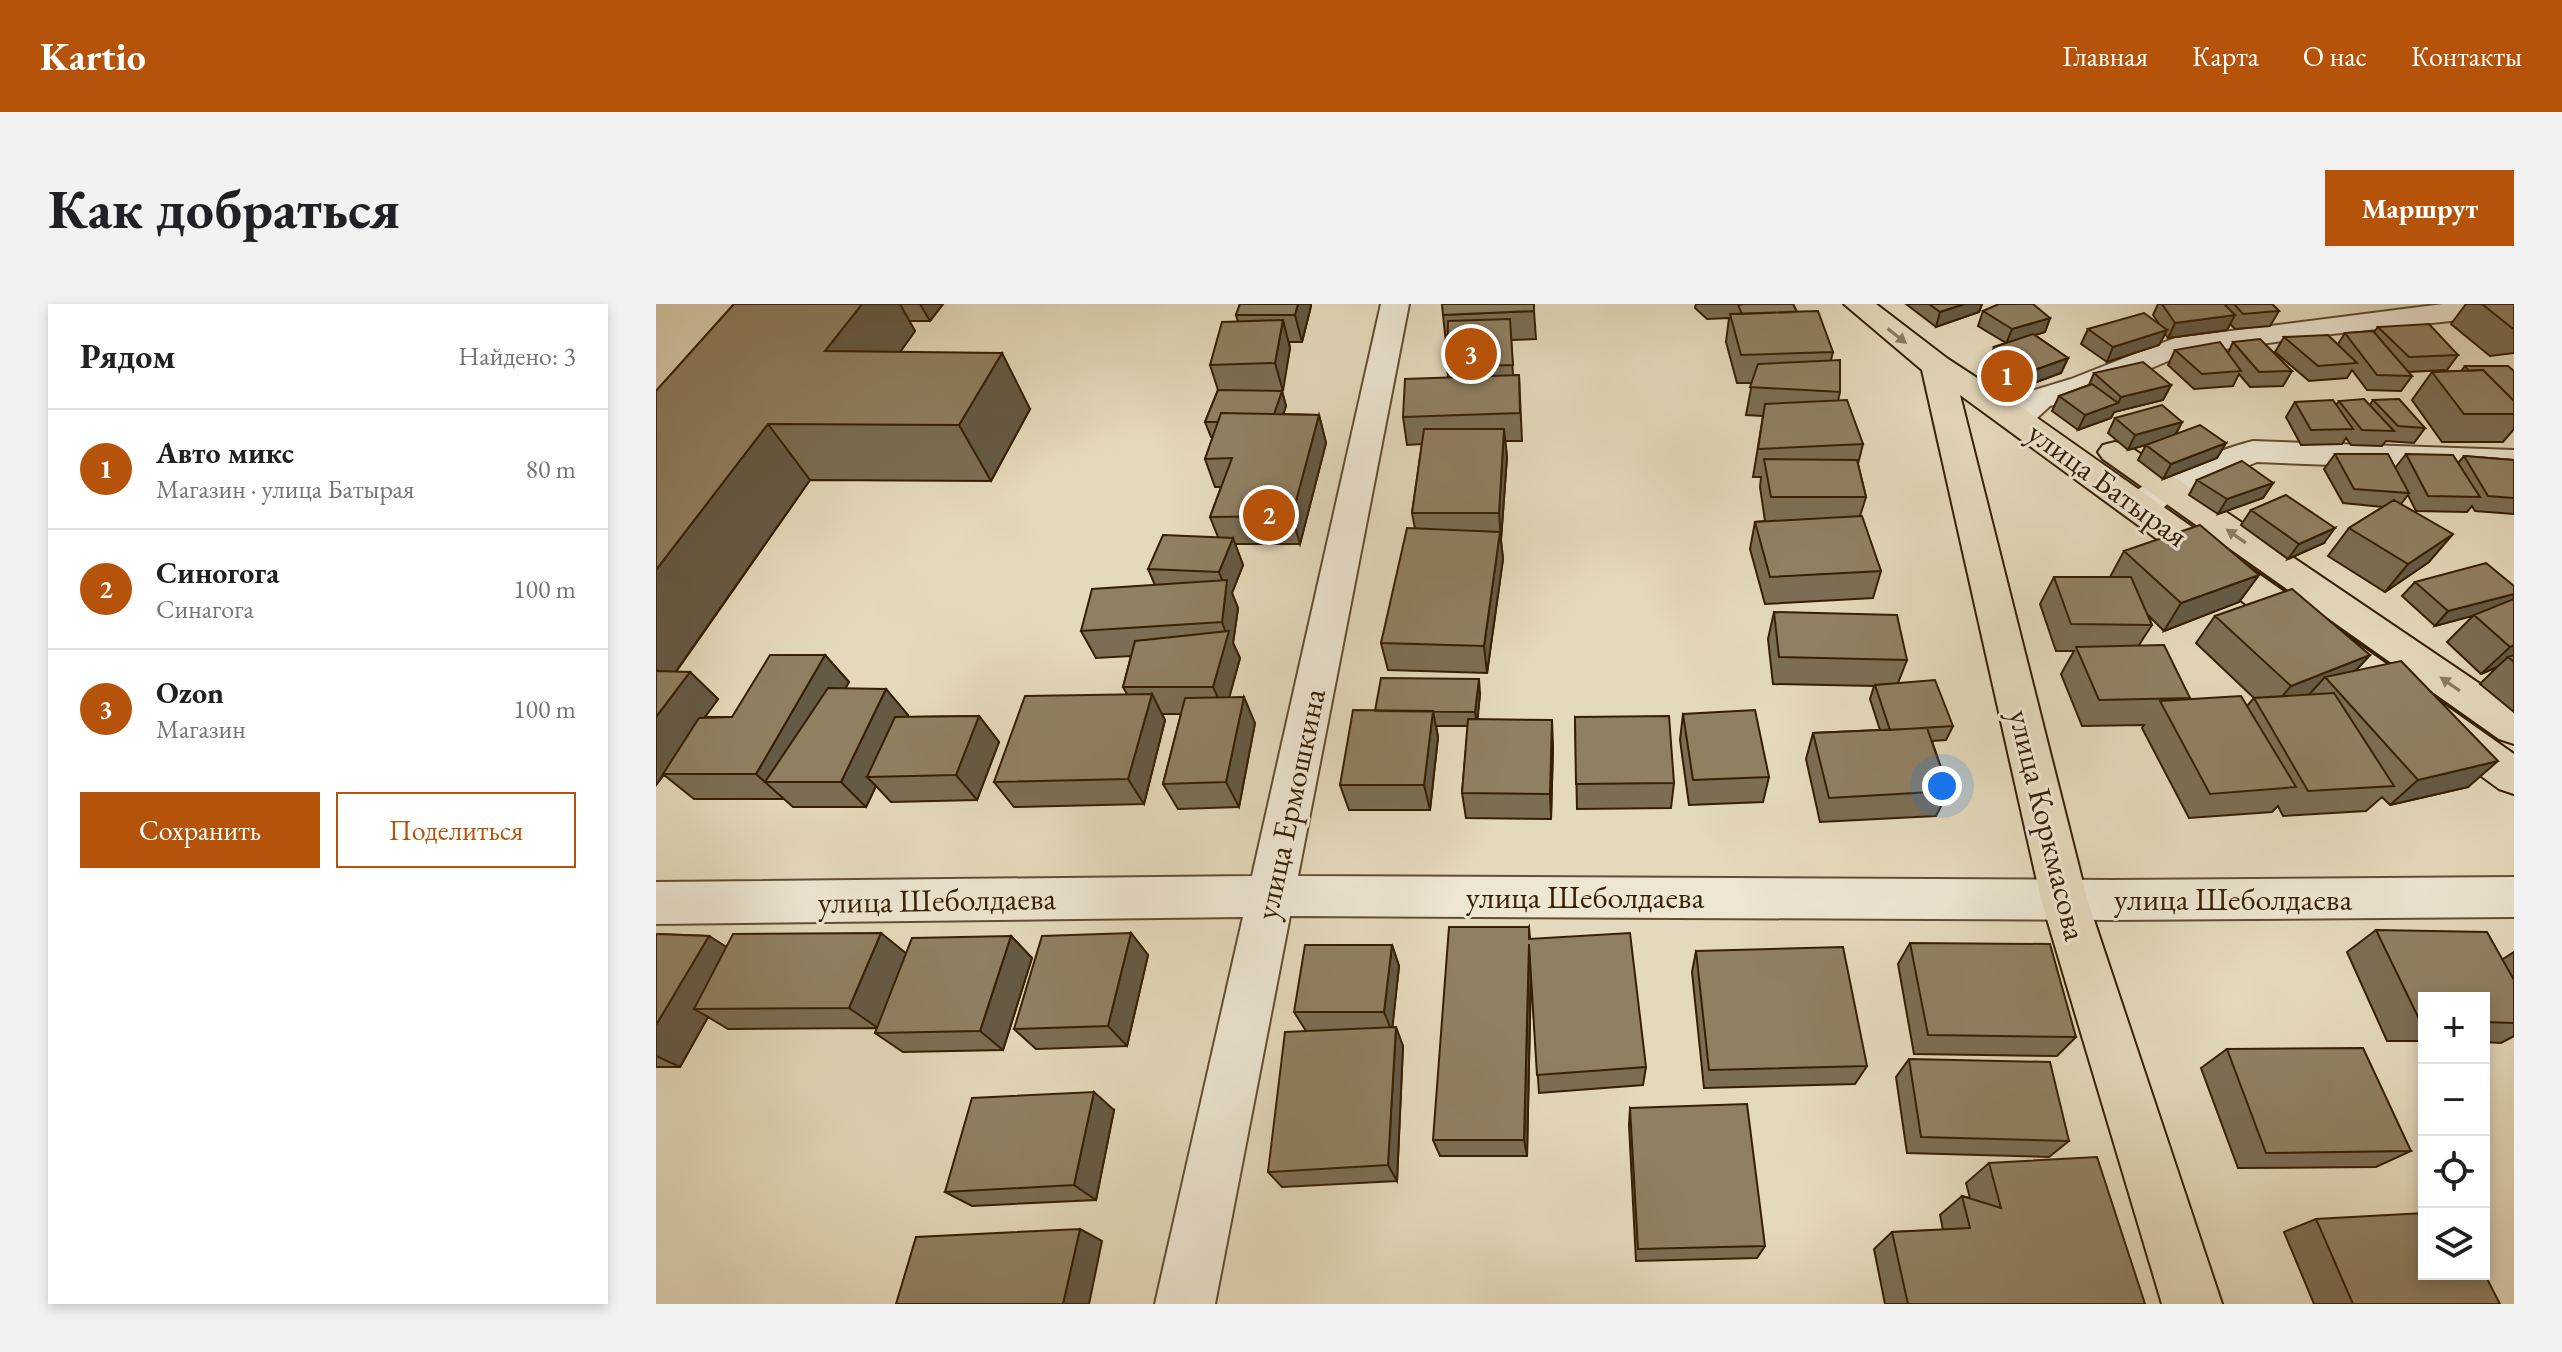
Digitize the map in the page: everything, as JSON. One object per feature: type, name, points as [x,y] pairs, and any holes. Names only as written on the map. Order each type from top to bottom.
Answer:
[{"type":"main road","name":"улица Батырая","points":[[1858,304],[2026,407],[2510,756]]},
{"type":"main road","name":"улица Батырая","points":[[1894,304],[1949,358]]},
{"type":"main road","name":"улица Коркмасова","points":[[1949,358],[2064,899],[2192,1304]]},
{"type":"street","name":"улица Ермошкина","points":[[1185,1304],[1395,304]]},
{"type":"street","points":[[2026,407],[2175,347],[2332,325],[2514,305]]},
{"type":"street","points":[[2151,496],[2253,451],[2514,461]]},
{"type":"street","name":"улица Шеболдаева","points":[[656,903],[1271,896],[2514,897]]},
{"type":"building","points":[[734,304],[862,304],[825,351],[1002,353],[959,425],[768,424],[656,570],[656,391]]},
{"type":"building","points":[[1240,304],[1298,304],[1295,315],[1236,315]]},
{"type":"building","points":[[1442,304],[1534,304],[1534,311],[1443,315]]},
{"type":"building","points":[[1793,304],[1797,312],[1742,314],[1738,305]]},
{"type":"building","points":[[1929,304],[1964,304],[1940,312]]},
{"type":"building","points":[[1999,304],[2033,304],[2050,318],[2012,329],[1983,311]]},
{"type":"building","points":[[2162,304],[2224,304],[2235,315],[2175,323]]},
{"type":"building","points":[[2234,304],[2272,304],[2279,311],[2243,314]]},
{"type":"building","points":[[2482,304],[2514,304],[2514,328],[2512,328]]},
{"type":"building","points":[[1818,311],[1833,352],[1741,355],[1730,314]]},
{"type":"building","points":[[2144,313],[2167,330],[2113,347],[2088,329]]},
{"type":"building","points":[[1510,319],[1513,365],[1447,367],[1448,321]]},
{"type":"building","points":[[1283,320],[1275,363],[1210,365],[1222,322]]},
{"type":"building","points":[[2429,324],[2458,355],[2409,357],[2378,327]]},
{"type":"building","points":[[2373,331],[2412,376],[2377,375],[2345,333]]},
{"type":"building","points":[[2033,334],[2068,358],[2029,372],[1994,347]]},
{"type":"building","points":[[2328,335],[2357,363],[2318,366],[2284,337]]},
{"type":"building","points":[[2260,339],[2292,371],[2259,372],[2233,342]]},
{"type":"building","points":[[2220,342],[2241,371],[2202,374],[2175,350]]},
{"type":"building","points":[[1840,360],[1840,392],[1750,387],[1758,364]]},
{"type":"building","points":[[2143,362],[2171,385],[2121,397],[2094,373]]},
{"type":"building","points":[[2465,366],[2508,366],[2514,371],[2514,401],[2483,370],[2469,371]]},
{"type":"building","points":[[2483,370],[2514,401],[2514,414],[2464,414],[2432,372]]},
{"type":"building","points":[[1519,375],[1520,413],[1403,417],[1405,379]]},
{"type":"building","points":[[2092,384],[2118,403],[2085,415],[2059,396]]},
{"type":"building","points":[[1218,390],[1282,391],[1274,414],[1221,413],[1218,422],[1205,422]]},
{"type":"building","points":[[2364,399],[2394,431],[2362,430],[2339,401]]},
{"type":"building","points":[[2399,399],[2425,428],[2398,426],[2373,400]]},
{"type":"building","points":[[1847,400],[1863,444],[1758,449],[1765,404]]},
{"type":"building","points":[[2333,400],[2353,429],[2311,430],[2295,402]]},
{"type":"building","points":[[2162,405],[2182,422],[2135,435],[2115,418]]},
{"type":"building","points":[[1221,413],[1319,415],[1292,516],[1210,517],[1232,458],[1205,459]]},
{"type":"building","points":[[2200,425],[2226,443],[2171,464],[2146,445]]},
{"type":"building","points":[[1424,429],[1504,429],[1499,513],[1412,513]]},
{"type":"building","points":[[2335,454],[2388,454],[2409,493],[2354,489]]},
{"type":"building","points":[[2406,454],[2453,455],[2480,497],[2428,496]]},
{"type":"building","points":[[2464,456],[2514,460],[2514,498],[2488,496]]},
{"type":"building","points":[[1764,459],[1857,460],[1866,497],[1771,497]]},
{"type":"building","points":[[2242,461],[2273,483],[2227,499],[2197,480]]},
{"type":"building","points":[[2286,495],[2335,528],[2299,544],[2251,510]]},
{"type":"building","points":[[2394,500],[2453,534],[2408,564],[2349,528]]},
{"type":"building","points":[[1862,516],[1881,571],[1770,577],[1755,522]]},
{"type":"building","points":[[2200,525],[2259,575],[2181,603],[2124,551]]},
{"type":"building","points":[[1407,528],[1500,532],[1484,646],[1381,643]]},
{"type":"building","points":[[1163,535],[1233,538],[1219,572],[1148,569]]},
{"type":"building","points":[[2486,563],[2514,586],[2514,594],[2448,611],[2415,582]]},
{"type":"building","points":[[2054,577],[2131,577],[2152,625],[2071,624]]},
{"type":"building","points":[[1227,580],[1222,622],[1081,631],[1092,589]]},
{"type":"building","points":[[2292,589],[2370,655],[2291,686],[2215,616]]},
{"type":"building","points":[[2514,599],[2514,645],[2510,647],[2474,615]]},
{"type":"building","points":[[1774,612],[1897,615],[1907,660],[1779,657]]},
{"type":"building","points":[[1229,631],[1213,687],[1123,687],[1135,641]]},
{"type":"building","points":[[2164,645],[2190,698],[2099,700],[2076,647]]},
{"type":"building","points":[[770,655],[825,655],[756,774],[663,774],[699,718],[732,717]]},
{"type":"building","points":[[2401,661],[2498,761],[2418,780],[2325,677]]},
{"type":"building","points":[[656,671],[690,672],[656,717]]},
{"type":"building","points":[[1381,678],[1479,679],[1475,712],[1375,711]]},
{"type":"building","points":[[1935,680],[1953,726],[1890,730],[1875,685]]},
{"type":"building","points":[[828,688],[886,689],[841,782],[765,782]]},
{"type":"building","points":[[2334,693],[2394,786],[2308,791],[2254,698]]},
{"type":"building","points":[[1152,694],[1128,779],[994,782],[1025,696]]},
{"type":"building","points":[[2241,696],[2296,787],[2210,794],[2160,701]]},
{"type":"building","points":[[1244,697],[1226,782],[1163,784],[1185,698]]},
{"type":"building","points":[[1353,710],[1433,711],[1424,785],[1340,785]]},
{"type":"building","points":[[1755,710],[1769,777],[1693,780],[1683,714]]},
{"type":"building","points":[[979,716],[956,775],[867,777],[895,717]]},
{"type":"building","points":[[1669,716],[1674,783],[1576,784],[1575,717]]},
{"type":"building","points":[[1468,719],[1552,720],[1550,794],[1462,793]]},
{"type":"building","points":[[1927,728],[1949,791],[1829,798],[1813,733]]},
{"type":"building","points":[[1449,927],[1529,927],[1529,939],[1630,933],[1646,1067],[1537,1075],[1529,944],[1524,1140],[1433,1140]]},
{"type":"building","points":[[2376,930],[2487,932],[2514,980],[2514,1023],[2490,1022],[2490,992],[2418,992],[2418,1017]]},
{"type":"building","points":[[881,933],[849,1008],[694,1009],[733,934]]},
{"type":"building","points":[[1131,933],[1108,1026],[1014,1029],[1042,936]]},
{"type":"building","points":[[656,934],[709,936],[656,1025]]},
{"type":"building","points":[[1011,936],[980,1031],[875,1033],[912,938]]},
{"type":"building","points":[[1910,943],[2050,944],[2076,1037],[1928,1035]]},
{"type":"building","points":[[1305,945],[1392,945],[1384,1012],[1294,1012]]},
{"type":"building","points":[[1843,947],[1867,1066],[1709,1070],[1696,951]]},
{"type":"building","points":[[1396,1027],[1388,1165],[1268,1172],[1285,1032]]},
{"type":"building","points":[[2363,1048],[2411,1151],[2266,1153],[2227,1049]]},
{"type":"building","points":[[1909,1059],[2050,1062],[2069,1141],[1921,1137]]},
{"type":"building","points":[[1094,1092],[1074,1185],[945,1192],[972,1098]]},
{"type":"building","points":[[1747,1104],[1765,1246],[1638,1249],[1630,1108]]},
{"type":"building","points":[[2097,1157],[2145,1304],[1908,1304],[1892,1232],[1970,1228],[1962,1196],[2001,1208],[1989,1163]]},
{"type":"building","points":[[2418,1213],[2418,1280],[2488,1280],[2500,1304],[2353,1304],[2316,1219]]},
{"type":"building","points":[[1080,1229],[1063,1304],[896,1304],[916,1237]]},
{"type":"place","name":"Ozon","points":[[1471,354]]},
{"type":"place","name":"Авто микс","points":[[2007,376]]},
{"type":"place","name":"Синогога","points":[[1269,515]]}]
